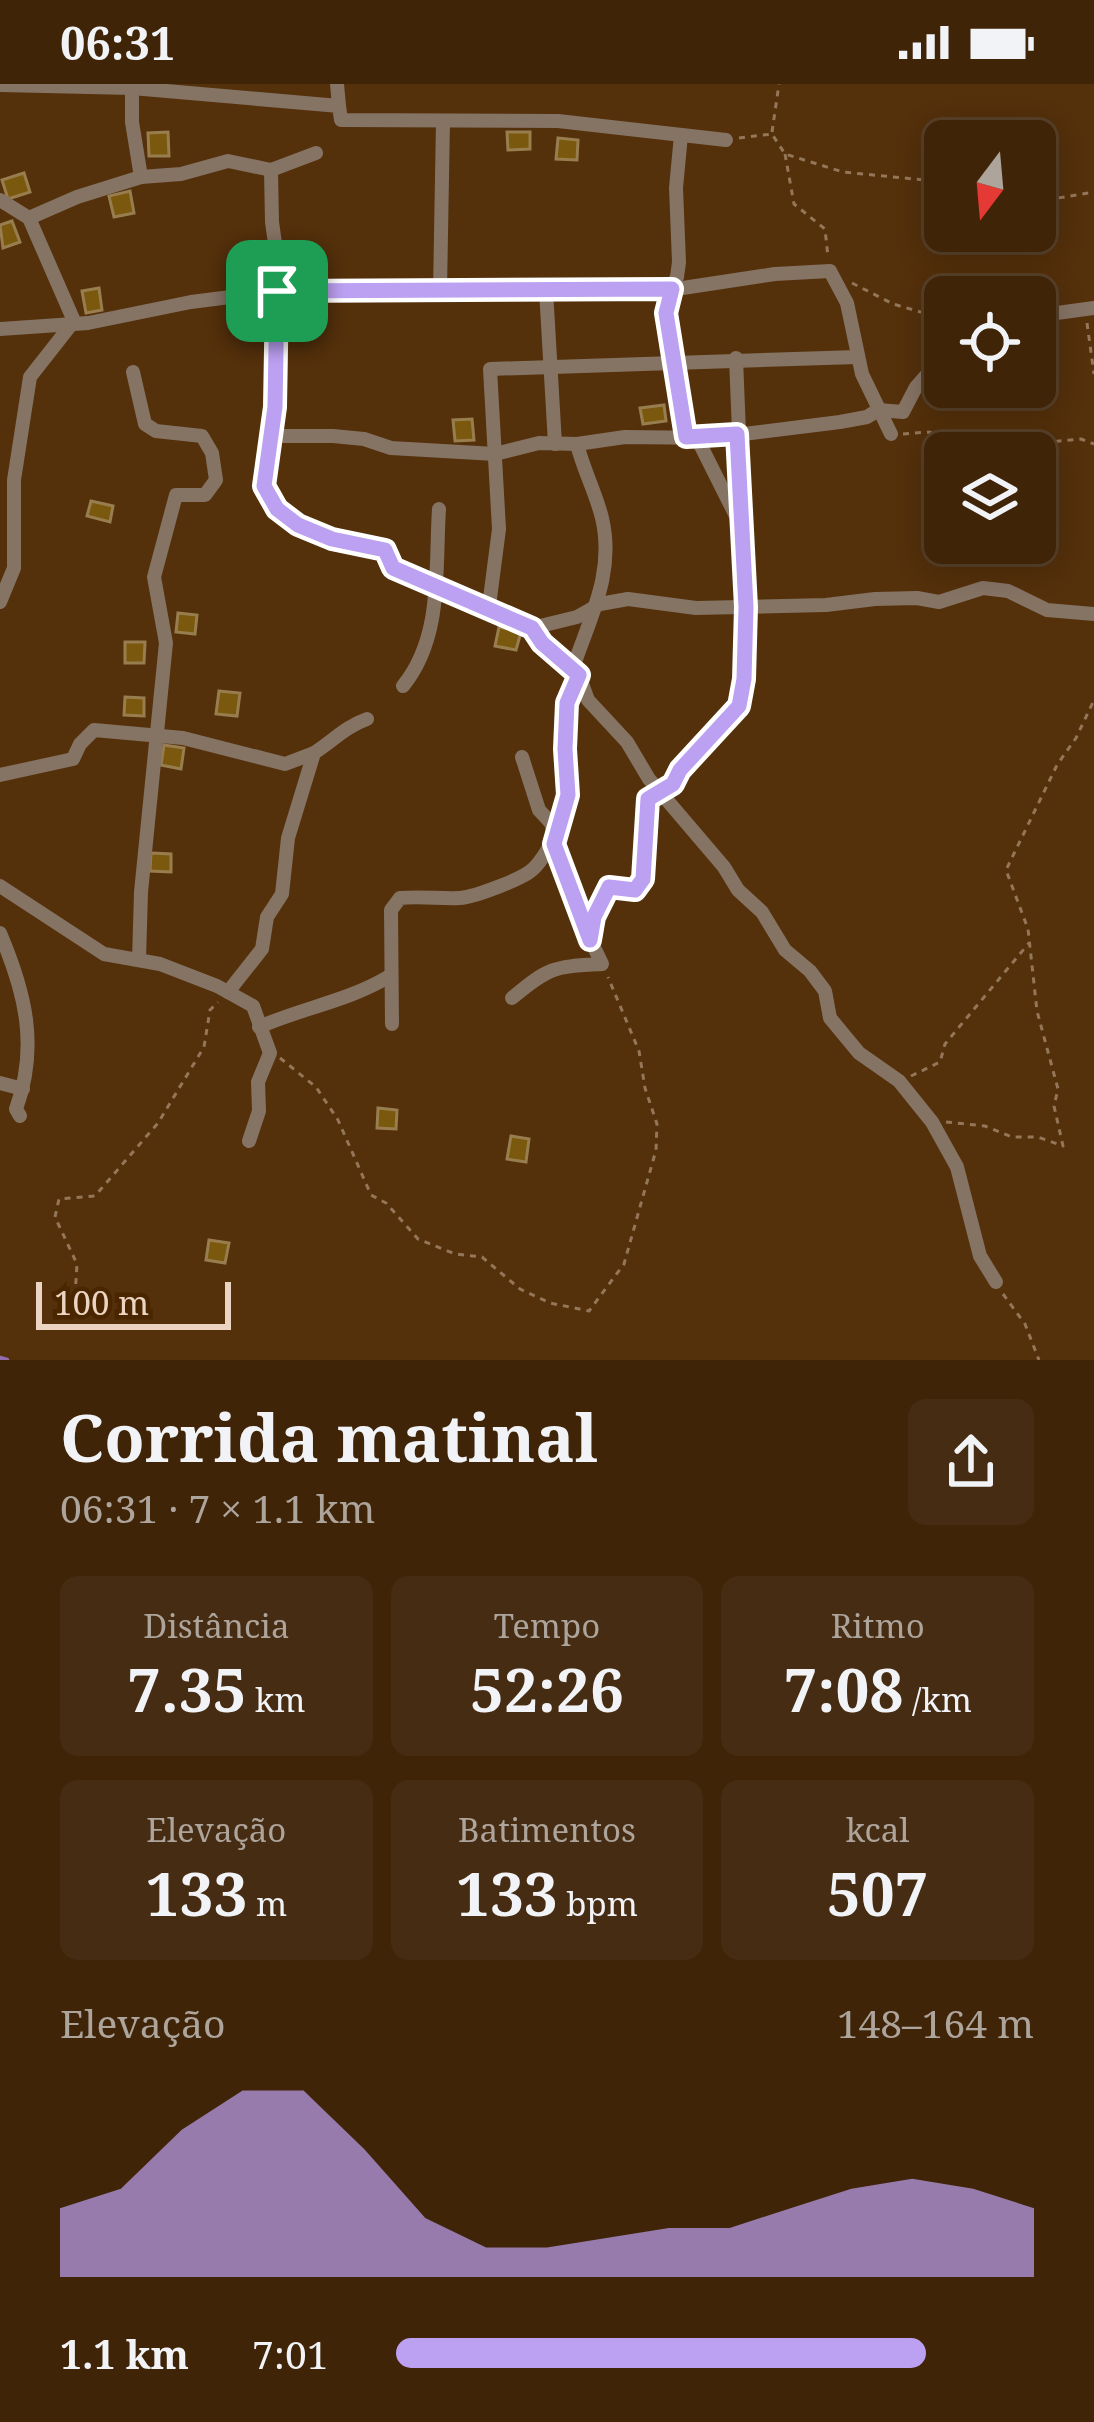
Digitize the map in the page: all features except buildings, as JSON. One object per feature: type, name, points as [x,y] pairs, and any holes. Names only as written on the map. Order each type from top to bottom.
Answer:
[{"type":"street","points":[[338,84],[340,120],[557,121],[726,140]]},
{"type":"street","points":[[0,85],[132,86],[339,106]]},
{"type":"street","points":[[132,86],[141,177]]},
{"type":"street","points":[[440,291],[443,121]]},
{"type":"street","points":[[682,135],[676,188],[680,262],[666,313],[686,437]]},
{"type":"street","points":[[28,218],[141,177],[181,175],[228,160],[271,170],[316,153]]},
{"type":"street","points":[[271,170],[280,279],[272,436],[264,486],[277,509],[298,525],[332,539],[385,550],[393,568],[532,628],[542,643],[576,671],[588,700],[627,742],[738,890],[762,912],[785,950],[810,970],[825,991],[830,1018],[859,1053],[899,1081],[932,1122],[957,1167],[980,1256],[997,1282]]},
{"type":"street","points":[[0,200],[28,218],[74,321]]},
{"type":"street","points":[[0,329],[88,323],[277,291],[672,289],[830,271],[847,303],[857,357],[891,434]]},
{"type":"street","points":[[545,290],[555,444]]},
{"type":"street","points":[[1056,313],[1090,308]]},
{"type":"street","points":[[0,602],[14,568],[14,481],[30,377],[74,321]]},
{"type":"street","points":[[489,606],[500,529],[490,369],[857,357]]},
{"type":"street","points":[[590,940],[594,917],[609,887],[635,890],[643,879],[648,799],[673,784],[680,770],[739,706],[746,607],[736,358]]},
{"type":"street","points":[[133,372],[145,424],[156,430],[202,436],[212,453],[216,480],[205,495],[176,495],[154,577],[166,644],[141,892],[140,961]]},
{"type":"street","points":[[272,436],[333,436],[392,448],[495,454],[539,442],[737,434],[840,422],[878,410],[903,412],[924,379]]},
{"type":"street","points":[[686,437],[700,444],[741,526]]},
{"type":"street","points":[[392,1024],[391,910],[400,898],[461,898],[495,886],[533,870],[555,837],[568,795],[567,703],[597,606],[605,560],[602,520],[577,444]]},
{"type":"street","points":[[403,686],[419,666],[437,586],[439,509]]},
{"type":"street","points":[[532,628],[628,599],[696,608],[874,599],[938,602],[983,588],[1008,591],[1047,610],[1094,614]]},
{"type":"street","points":[[0,775],[73,759],[94,730],[156,734],[285,764],[314,753],[344,727],[367,719]]},
{"type":"street","points":[[228,992],[262,949],[267,917],[281,894],[288,838],[314,753]]},
{"type":"street","points":[[512,998],[540,973],[566,964],[602,964],[522,758]]},
{"type":"street","points":[[0,886],[104,954],[160,964],[253,1006],[270,1053],[258,1082],[260,1111],[249,1141]]},
{"type":"street","points":[[0,933],[28,1015],[23,1089],[16,1109],[20,1116]]},
{"type":"street","points":[[243,1000],[247,972]]},
{"type":"street","points":[[259,1027],[309,1006],[356,996],[388,977]]},
{"type":"street","points":[[0,1083],[23,1089]]},
{"type":"path","points":[[779,84],[772,134],[785,154],[794,203],[825,229],[830,271],[893,304],[924,313]]},
{"type":"path","points":[[726,140],[772,134]]},
{"type":"path","points":[[785,154],[843,172],[924,180]]},
{"type":"path","points":[[1056,198],[1094,191]]},
{"type":"path","points":[[1090,308],[1094,374]]},
{"type":"path","points":[[891,434],[929,432],[974,449],[1081,440],[1094,444]]},
{"type":"path","points":[[932,1122],[959,1121],[1063,1146],[1054,1106],[1058,1090],[1037,1011],[1030,942],[1006,870],[1094,700]]},
{"type":"path","points":[[899,1081],[940,1061],[945,1044],[1030,942]]},
{"type":"path","points":[[270,1053],[316,1088],[338,1120],[371,1195],[386,1203],[418,1239],[455,1254],[482,1257],[520,1289],[550,1304],[589,1311],[624,1264],[656,1150],[657,1124],[639,1051],[602,964]]},
{"type":"path","points":[[75,1296],[76,1264],[55,1217],[59,1199],[95,1196],[158,1123],[204,1047],[211,1010],[228,992]]},
{"type":"path","points":[[997,1282],[1025,1324],[1039,1360]]},
{"type":"waterway","points":[[0,1358],[7,1360]]},
{"type":"route","points":[[672,289],[666,313],[669,346],[686,437],[737,434],[746,607],[744,679],[739,706],[680,770],[673,784],[648,799],[643,879],[635,890],[609,887],[594,917],[590,940],[554,844],[568,795],[567,703],[579,675],[532,628],[393,568],[385,550],[332,539],[298,525],[277,509],[264,486],[275,407],[277,291],[672,289]]}]
